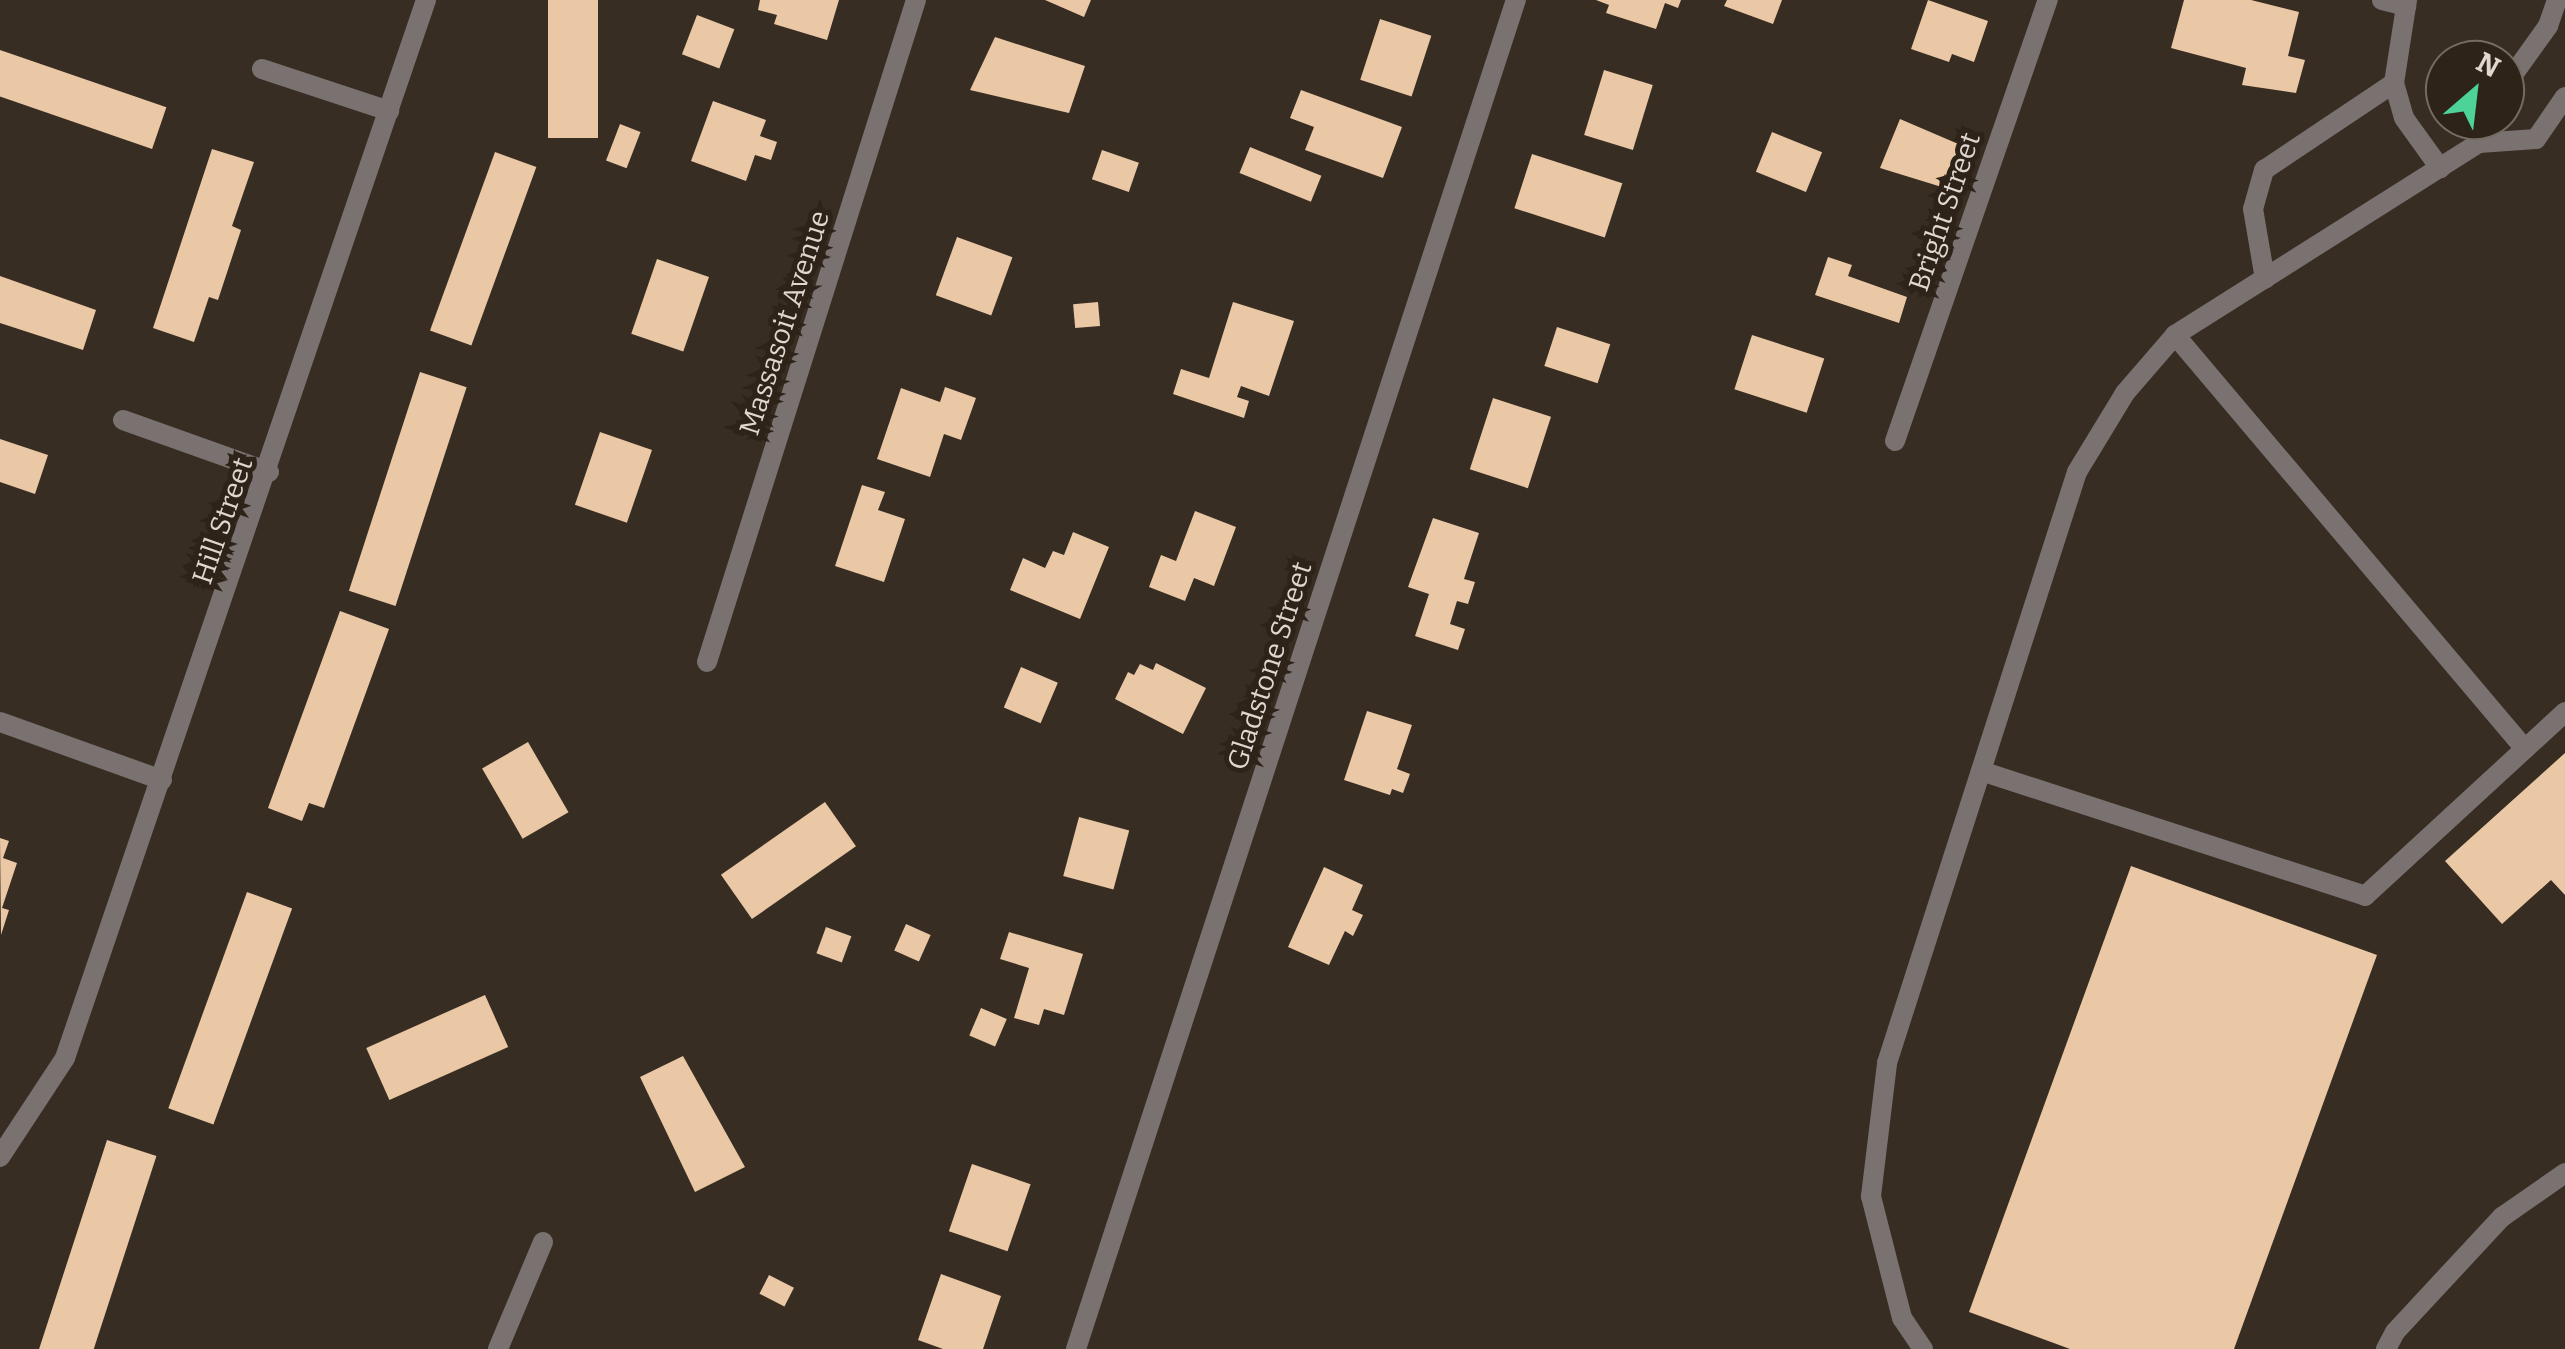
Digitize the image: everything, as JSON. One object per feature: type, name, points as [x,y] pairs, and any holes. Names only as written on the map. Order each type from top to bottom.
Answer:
[{"type":"street","name":"Hill Street","points":[[0,1156],[66,1058],[269,472],[426,0]]},
{"type":"street","name":"Massasoit Avenue","points":[[707,662],[916,0]]},
{"type":"street","name":"Gladstone Street","points":[[1076,1349],[1516,0]]},
{"type":"street","name":"Bright Street","points":[[1895,441],[2048,0]]},
{"type":"street","points":[[2382,0],[2406,3],[2394,84],[2404,118],[2440,168]]},
{"type":"street","points":[[2525,58],[2548,26],[2557,0]]},
{"type":"street","points":[[262,69],[390,112]]},
{"type":"street","points":[[2265,278],[2252,209],[2264,170],[2394,84]]},
{"type":"street","points":[[1922,1349],[1902,1318],[1871,1196],[1887,1063],[2077,472],[2125,393],[2175,335],[2479,143],[2536,139],[2565,96]]},
{"type":"street","points":[[2175,335],[2525,748]]},
{"type":"street","points":[[123,420],[269,472]]},
{"type":"street","points":[[1981,770],[2365,896],[2565,712]]},
{"type":"street","points":[[0,722],[162,780]]},
{"type":"street","points":[[2386,1349],[2395,1332],[2502,1218],[2565,1173]]},
{"type":"street","points":[[498,1349],[543,1242]]},
{"type":"building","points":[[548,0],[598,0],[598,138],[548,138]]},
{"type":"building","points":[[760,0],[839,0],[827,40],[774,24],[777,15],[758,10]]},
{"type":"building","points":[[1045,0],[1091,0],[1084,17]]},
{"type":"building","points":[[1596,0],[1681,0],[1678,8],[1665,3],[1656,29],[1606,13],[1609,5]]},
{"type":"building","points":[[1727,0],[1782,0],[1773,24],[1724,6]]},
{"type":"building","points":[[1928,0],[1988,21],[1974,62],[1952,54],[1949,62],[1911,49]]},
{"type":"building","points":[[2184,0],[2251,0],[2299,12],[2288,56],[2305,60],[2296,93],[2242,85],[2246,68],[2171,48]]},
{"type":"building","points":[[697,15],[734,29],[719,69],[682,54]]},
{"type":"building","points":[[1380,19],[1431,36],[1412,97],[1360,80]]},
{"type":"building","points":[[995,37],[1085,66],[1069,113],[970,90]]},
{"type":"building","points":[[0,50],[166,107],[152,149],[0,97]]},
{"type":"building","points":[[1604,70],[1653,85],[1633,150],[1584,135]]},
{"type":"building","points":[[1301,90],[1402,127],[1383,178],[1305,150],[1314,127],[1290,118]]},
{"type":"building","points":[[713,101],[766,120],[760,136],[777,142],[771,160],[755,155],[746,181],[691,161]]},
{"type":"building","points":[[1900,119],[1963,146],[1945,188],[1880,168]]},
{"type":"building","points":[[620,124],[641,132],[627,168],[606,160]]},
{"type":"building","points":[[1772,132],[1822,152],[1806,192],[1756,172]]},
{"type":"building","points":[[1250,147],[1321,176],[1311,202],[1240,173]]},
{"type":"building","points":[[212,149],[254,162],[232,226],[241,230],[218,300],[209,297],[194,342],[153,328]]},
{"type":"building","points":[[1102,150],[1139,163],[1129,192],[1092,179]]},
{"type":"building","points":[[495,152],[536,167],[471,346],[430,331]]},
{"type":"building","points":[[1532,154],[1622,183],[1605,238],[1514,208]]},
{"type":"building","points":[[957,237],[1012,257],[991,315],[936,295]]},
{"type":"building","points":[[1828,257],[1852,265],[1848,276],[1907,297],[1899,323],[1815,295]]},
{"type":"building","points":[[657,259],[709,277],[683,352],[631,334]]},
{"type":"building","points":[[0,276],[96,310],[83,350],[0,323]]},
{"type":"building","points":[[1098,302],[1100,326],[1075,328],[1073,304]]},
{"type":"building","points":[[1233,302],[1294,321],[1269,396],[1241,386],[1237,397],[1249,401],[1244,418],[1173,394],[1181,369],[1209,378]]},
{"type":"building","points":[[1557,327],[1610,344],[1598,383],[1544,366]]},
{"type":"building","points":[[1752,335],[1824,358],[1807,413],[1734,389]]},
{"type":"building","points":[[420,372],[467,387],[396,606],[349,591]]},
{"type":"building","points":[[945,387],[976,398],[961,440],[944,434],[930,477],[877,459],[901,388],[940,402]]},
{"type":"building","points":[[1493,398],[1551,417],[1528,488],[1470,469]]},
{"type":"building","points":[[600,432],[652,450],[627,523],[575,505]]},
{"type":"building","points":[[0,439],[48,455],[35,494],[0,482]]},
{"type":"building","points":[[862,485],[885,492],[878,510],[905,519],[884,582],[835,566]]},
{"type":"building","points":[[1195,511],[1236,527],[1214,586],[1194,578],[1185,601],[1149,587],[1161,555],[1176,561]]},
{"type":"building","points":[[1433,518],[1479,533],[1464,579],[1475,582],[1468,604],[1457,601],[1450,624],[1465,629],[1458,650],[1415,636],[1429,594],[1408,587]]},
{"type":"building","points":[[1073,532],[1109,547],[1080,619],[1010,590],[1023,558],[1045,568],[1053,551],[1064,555]]},
{"type":"building","points":[[340,611],[389,629],[324,808],[309,803],[302,821],[268,808]]},
{"type":"building","points":[[1156,663],[1206,688],[1183,734],[1115,699],[1128,672],[1134,675],[1140,664],[1153,670]]},
{"type":"building","points":[[1021,667],[1058,683],[1041,723],[1004,708]]},
{"type":"building","points":[[1367,711],[1412,725],[1397,769],[1410,774],[1403,793],[1392,789],[1390,795],[1344,780]]},
{"type":"building","points":[[528,742],[568,812],[523,839],[482,768]]},
{"type":"building","points":[[2565,753],[2565,895],[2551,880],[2502,924],[2445,861]]},
{"type":"building","points":[[825,802],[856,846],[752,919],[721,875]]},
{"type":"building","points":[[1079,817],[1129,830],[1113,889],[1063,876]]},
{"type":"building","points":[[0,838],[9,841],[3,858],[17,863],[2,908],[9,910],[1,935]]},
{"type":"building","points":[[2131,866],[2377,955],[2234,1349],[2070,1349],[1969,1312]]},
{"type":"building","points":[[1324,867],[1363,885],[1352,910],[1363,915],[1353,936],[1345,931],[1329,965],[1288,947]]},
{"type":"building","points":[[247,892],[292,908],[213,1125],[168,1108]]},
{"type":"building","points":[[906,924],[931,935],[919,961],[894,950]]},
{"type":"building","points":[[826,927],[851,936],[842,963],[816,953]]},
{"type":"building","points":[[1009,932],[1083,954],[1064,1015],[1044,1009],[1039,1025],[1014,1018],[1029,968],[1000,959]]},
{"type":"building","points":[[485,995],[508,1047],[389,1100],[366,1048]]},
{"type":"building","points":[[981,1008],[1007,1019],[995,1047],[969,1036]]},
{"type":"building","points":[[683,1056],[745,1167],[695,1192],[640,1077]]},
{"type":"building","points":[[107,1140],[156,1156],[94,1349],[39,1349]]},
{"type":"building","points":[[972,1164],[1031,1184],[1008,1251],[949,1231]]},
{"type":"building","points":[[941,1274],[1001,1296],[983,1349],[943,1349],[918,1340]]},
{"type":"building","points":[[769,1275],[794,1288],[784,1306],[759,1294]]}]
